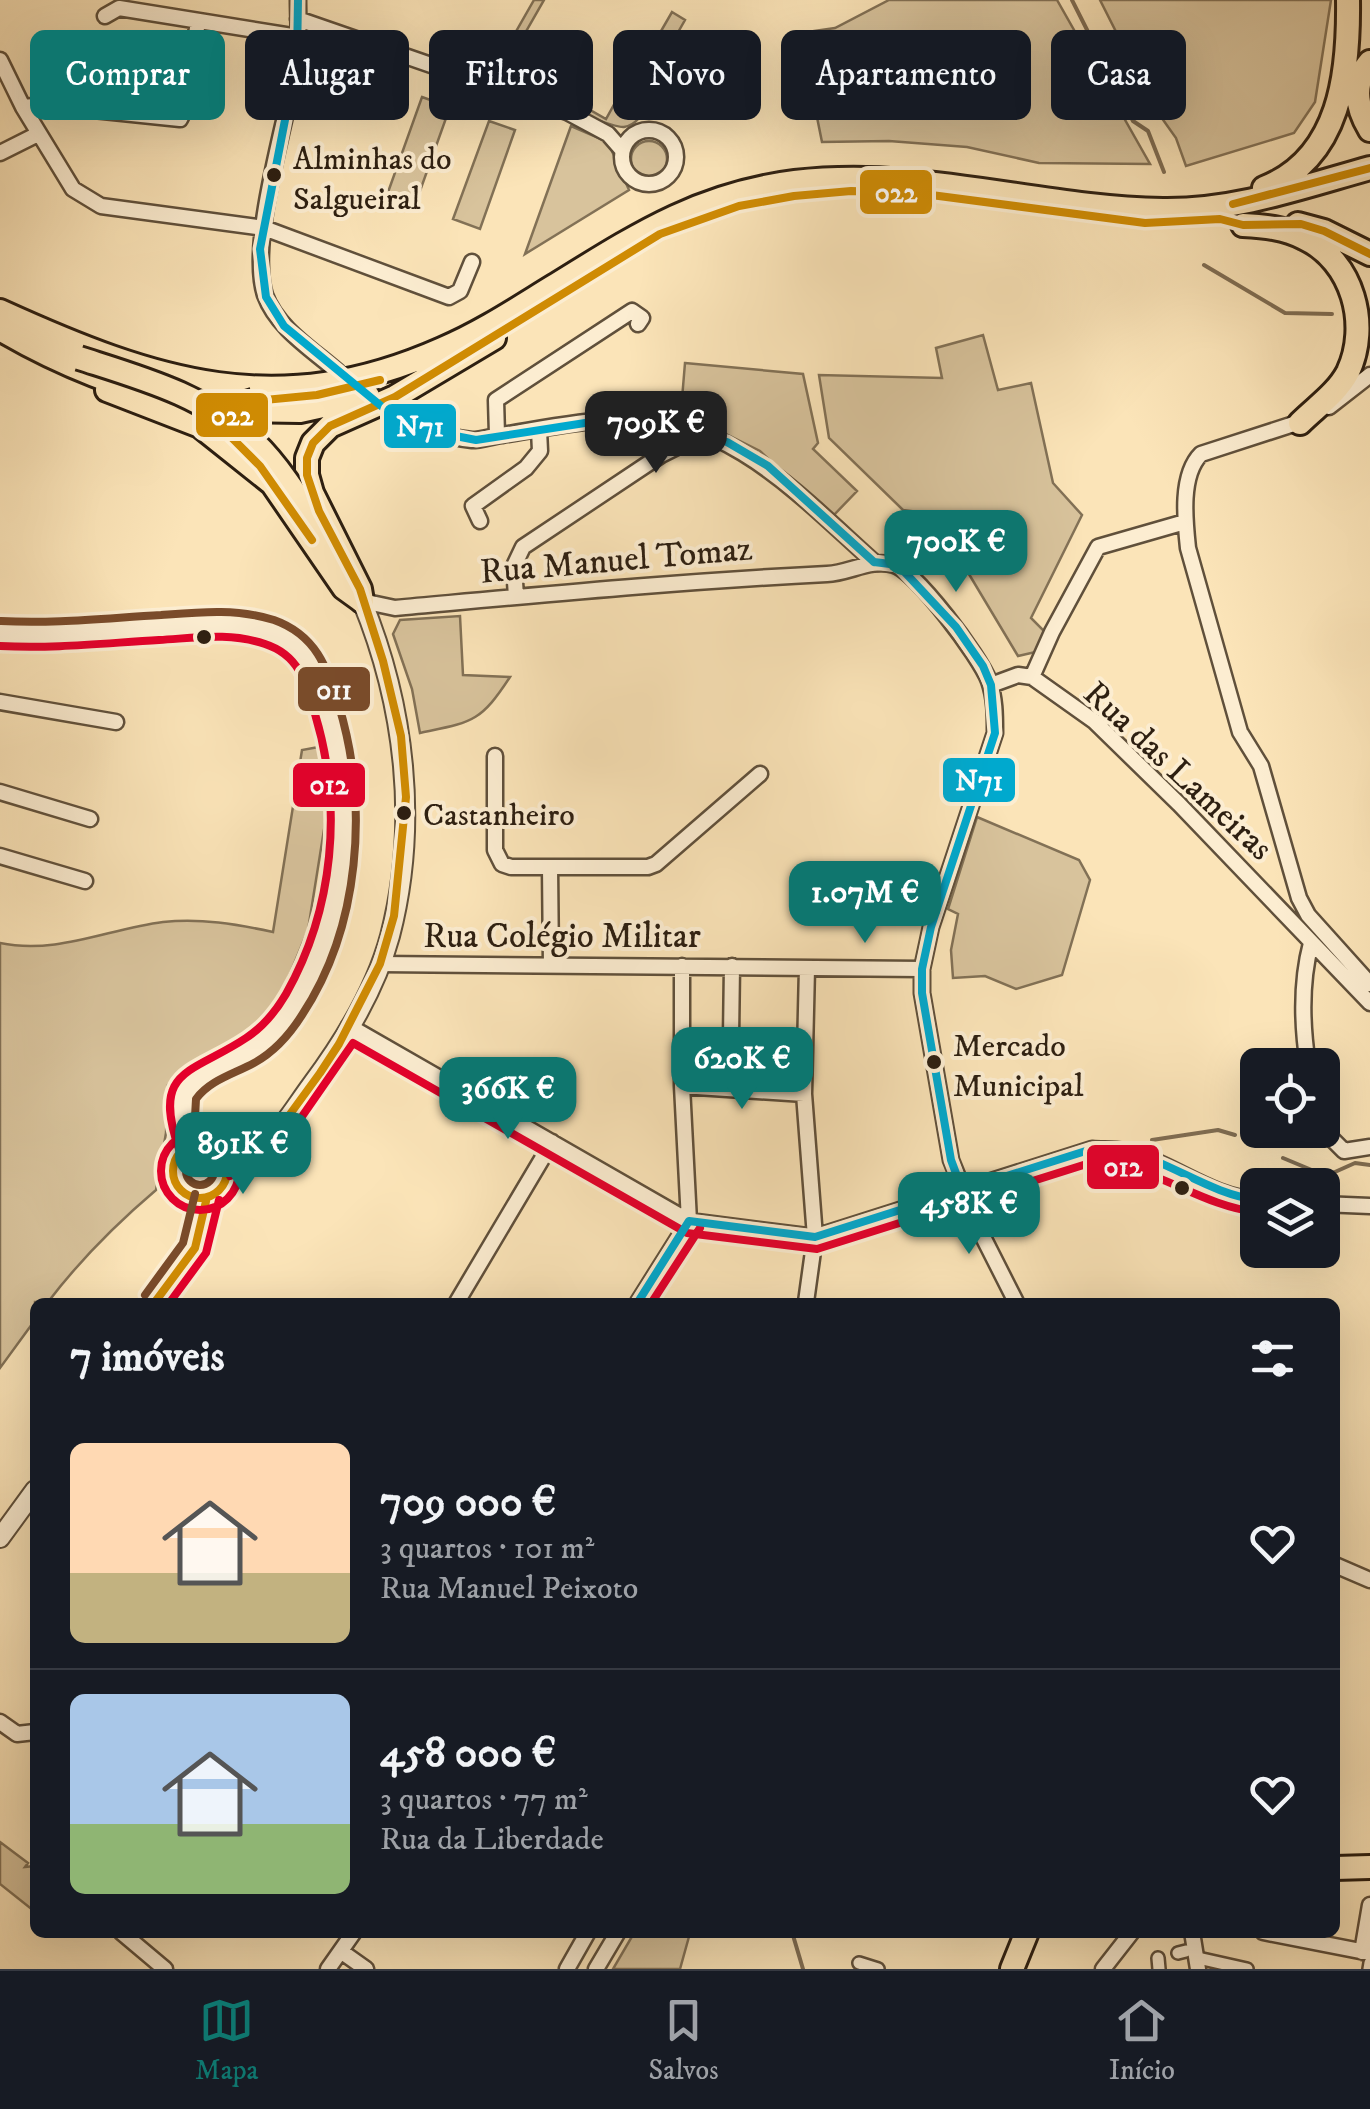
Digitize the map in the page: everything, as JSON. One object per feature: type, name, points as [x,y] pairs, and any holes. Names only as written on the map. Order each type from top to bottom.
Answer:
[{"type":"main road","points":[[1227,217],[1286,178],[1322,140],[1337,110],[1344,80],[1348,0]]},
{"type":"main road","points":[[1370,62],[1362,72],[1358,96],[1370,130]]},
{"type":"main road","points":[[1227,217],[1370,168]]},
{"type":"main road","points":[[0,314],[147,369],[223,387],[308,388],[366,377],[494,323],[654,224],[735,193],[792,183],[867,178],[917,180],[1146,210],[1301,224],[1337,236],[1370,254]]},
{"type":"main road","points":[[362,601],[360,589],[306,474],[313,444],[330,426],[424,380],[660,234],[739,206],[794,196],[916,192],[1145,222],[1227,217],[1370,181]]},
{"type":"main road","points":[[1227,217],[1281,229],[1312,242],[1343,272],[1355,296],[1358,343],[1348,372],[1331,396],[1300,423]]},
{"type":"main road","points":[[0,314],[79,358],[164,386],[221,415],[256,443],[273,464],[362,601]]},
{"type":"main road","points":[[0,329],[90,374],[141,393],[198,407],[300,411],[424,380]]},
{"type":"main road","points":[[0,340],[70,376],[200,426],[274,485]]},
{"type":"main road","points":[[1334,404],[1358,374],[1370,348]]},
{"type":"main road","points":[[362,601],[344,588],[274,485],[230,435],[228,424],[233,412],[253,401],[340,391],[396,374],[407,362]]},
{"type":"main road","points":[[0,633],[34,635],[232,623],[264,630],[304,653],[324,698],[336,732],[346,806],[338,879],[319,950],[283,1022],[256,1047],[195,1080],[184,1094],[182,1110],[191,1146]]},
{"type":"main road","points":[[1340,1868],[1370,1868]]},
{"type":"main road","points":[[1012,1969],[1025,1938]]},
{"type":"street","points":[[298,0],[298,30]]},
{"type":"street","points":[[105,16],[120,8],[251,30]]},
{"type":"street","points":[[298,19],[567,112],[608,134],[622,150],[624,168],[637,182],[655,184],[671,174],[676,157],[666,135],[649,129],[608,134]]},
{"type":"street","points":[[22,107],[45,105],[180,119],[186,109],[198,22]]},
{"type":"street","points":[[0,60],[22,107],[73,189],[101,206],[264,228],[449,296],[460,291],[472,262]]},
{"type":"street","points":[[285,120],[260,265],[266,297],[284,326],[338,372]]},
{"type":"street","points":[[0,153],[38,134]]},
{"type":"street","points":[[622,150],[632,134]]},
{"type":"street","points":[[497,435],[496,400],[632,311],[642,318],[638,324]]},
{"type":"street","points":[[1370,375],[1334,404],[1300,423],[1201,454],[1192,469],[1185,522],[1188,548],[1240,732],[1261,766],[1298,898],[1308,915],[1370,984]]},
{"type":"street","points":[[386,410],[430,432],[476,440],[617,418],[648,420],[727,442],[768,466],[874,562],[898,566],[956,628],[983,666],[991,685],[995,733],[931,927],[922,969],[922,993],[951,1160],[1014,1298]]},
{"type":"street","points":[[648,420],[650,439],[661,455]]},
{"type":"street","points":[[480,521],[473,506],[526,468],[540,450],[538,430]]},
{"type":"street","points":[[516,597],[514,566],[523,546],[677,447],[690,430]]},
{"type":"street","points":[[1032,677],[1098,547],[1185,522]]},
{"type":"street","name":"Rua Manuel Tomaz","points":[[362,601],[395,608],[842,573],[874,562]]},
{"type":"street","points":[[226,1164],[254,1154],[269,1143],[320,1073],[380,964],[394,916],[403,844],[404,763],[384,661],[362,601]]},
{"type":"street","name":"Rua das Lameiras","points":[[991,685],[1018,675],[1032,677],[1094,721],[1370,1003]]},
{"type":"street","points":[[0,702],[116,722]]},
{"type":"street","points":[[495,756],[497,857],[511,867],[641,868],[656,864],[760,774]]},
{"type":"street","points":[[0,792],[90,819]]},
{"type":"street","points":[[0,856],[85,881]]},
{"type":"street","points":[[550,867],[551,965]]},
{"type":"street","points":[[1305,1048],[1306,964],[1311,943]]},
{"type":"street","name":"Rua Colégio Militar","points":[[380,964],[922,969]]},
{"type":"street","points":[[640,1298],[688,1221],[682,966]]},
{"type":"street","points":[[731,1037],[732,966]]},
{"type":"street","points":[[807,1298],[815,1238],[804,1094],[808,968]]},
{"type":"street","points":[[348,1026],[688,1221],[815,1238],[1092,1149],[1122,1150],[1152,1160],[1240,1199]]},
{"type":"street","points":[[682,1086],[804,1094]]},
{"type":"street","points":[[459,1298],[552,1142]]},
{"type":"street","points":[[158,1298],[195,1248],[207,1197],[222,1185],[226,1164],[218,1151],[210,1146],[191,1146],[178,1155],[173,1165],[174,1180],[187,1195],[207,1197]]},
{"type":"street","points":[[1340,1146],[1344,1150],[1370,1146]]},
{"type":"street","points":[[1340,1205],[1370,1206]]},
{"type":"street","points":[[0,1538],[30,1497]]},
{"type":"street","points":[[1340,1567],[1370,1580]]},
{"type":"street","points":[[0,1722],[17,1734],[30,1733]]},
{"type":"street","points":[[1286,1938],[1368,1959],[1370,1905]]},
{"type":"street","points":[[128,1938],[165,1969]]},
{"type":"street","points":[[328,1969],[350,1938]]},
{"type":"street","points":[[567,1969],[585,1938]]},
{"type":"street","points":[[596,1969],[614,1938]]},
{"type":"street","points":[[1103,1969],[1127,1938]]},
{"type":"street","points":[[342,1952],[366,1969]]},
{"type":"street","points":[[1178,1958],[1247,1969]]},
{"type":"street","points":[[859,1963],[878,1969]]},
{"type":"shaded area","points":[[534,0],[544,0],[527,30],[517,30]]},
{"type":"shaded area","points":[[889,0],[1057,0],[1074,30],[1051,30],[1051,120],[1125,120],[1150,164],[1039,163],[967,147],[889,141],[822,142],[818,120],[1031,120],[1031,30],[821,30],[835,28]]},
{"type":"shaded area","points":[[1100,0],[1331,0],[1315,102],[1294,133],[1186,166],[1176,138],[1163,120],[1186,120],[1186,30],[1115,30]]},
{"type":"shaded area","points":[[672,12],[685,20],[679,30],[662,30]]},
{"type":"shaded area","points":[[422,97],[429,100],[429,120],[445,120],[415,205],[387,195]]},
{"type":"shaded area","points":[[613,106],[613,120],[637,120],[624,127],[593,118],[593,112],[606,119]]},
{"type":"shaded area","points":[[489,121],[515,130],[480,229],[453,219]]},
{"type":"shaded area","points":[[571,126],[608,142],[629,190],[525,254]]},
{"type":"shaded area","points":[[649,141],[662,146],[667,159],[662,172],[649,177],[636,172],[631,159],[636,146]]},
{"type":"shaded area","points":[[983,335],[998,390],[1031,383],[1053,483],[1082,515],[1031,618],[1046,633],[1040,651],[1018,656],[933,514],[903,510],[829,438],[819,375],[942,378],[936,348]]},
{"type":"shaded area","points":[[685,363],[803,374],[818,443],[813,449],[857,491],[832,517],[760,451],[698,420],[694,426],[680,423]]},
{"type":"shaded area","points":[[460,616],[463,675],[510,677],[491,704],[473,718],[420,733],[412,689],[393,634],[400,620]]},
{"type":"shaded area","points":[[324,746],[327,811],[308,930],[275,1010],[247,1043],[194,1067],[168,1085],[166,1133],[156,1190],[99,1243],[51,1298],[30,1298],[30,1327],[0,1368],[0,943],[41,946],[177,921],[218,922],[273,932],[302,750]]},
{"type":"shaded area","points":[[977,817],[1079,860],[1090,880],[1062,975],[1016,989],[985,976],[953,978],[951,950],[958,914],[948,909]]},
{"type":"shaded area","points":[[0,1842],[28,1863],[25,1867],[30,1866],[30,1908],[0,1884]]},
{"type":"shaded area","points":[[631,1938],[689,1938],[680,1969],[613,1969]]},
{"type":"waterway","points":[[1072,0],[1133,121],[1148,131],[1164,172]]},
{"type":"waterway","points":[[1204,265],[1285,313],[1332,314]]},
{"type":"waterway","points":[[1152,1140],[1218,1130],[1235,1135]]},
{"type":"waterway","points":[[1283,1158],[1326,1176],[1355,1163],[1370,1165]]},
{"type":"waterway","points":[[794,1938],[803,1969]]},
{"type":"transit line","name":"N71","points":[[298,0],[297,58],[260,249],[266,297],[284,326],[386,410],[430,431],[476,440],[617,418],[648,420],[727,442],[768,466],[874,562]]},
{"type":"transit line","name":"022","points":[[1233,204],[1370,168]]},
{"type":"transit line","name":"022","points":[[226,1164],[254,1154],[269,1143],[320,1073],[380,964],[394,916],[406,797],[401,736],[360,589],[319,511],[307,475],[307,458],[313,443],[330,426],[395,397],[660,234],[739,206],[794,196],[851,191],[916,193],[1145,223],[1220,219],[1243,225],[1301,224],[1370,254]]},
{"type":"transit line","name":"022","points":[[312,540],[260,466],[229,435],[233,412],[253,401],[317,395],[380,380]]},
{"type":"transit line","name":"N71","points":[[874,562],[898,565],[956,627],[991,685],[995,733],[931,927],[922,969],[922,993],[951,1160],[963,1192]]},
{"type":"transit line","name":"011","points":[[1,621],[203,612],[246,614],[274,620],[300,634],[318,654],[330,678],[354,784],[354,865],[347,905],[321,981],[292,1029],[268,1054],[215,1082],[196,1099],[195,1117],[203,1141]]},
{"type":"transit line","name":"012","points":[[0,646],[239,638],[265,644],[286,655],[308,691],[324,749],[331,821],[324,892],[315,927],[286,994],[269,1018],[246,1038],[194,1068],[174,1088],[170,1103],[179,1149]]},
{"type":"transit line","name":"012","points":[[230,1176],[259,1165],[278,1151],[353,1043],[687,1233],[817,1249],[1093,1162],[1136,1170],[1240,1209]]},
{"type":"transit line","name":"012","points":[[192,1132],[208,1132],[233,1149],[239,1171],[233,1193],[222,1204],[208,1210],[192,1210],[167,1193],[161,1179],[161,1163],[178,1138],[192,1132]]},
{"type":"transit line","name":"022","points":[[200,1144],[219,1152],[227,1171],[219,1190],[200,1198],[181,1190],[173,1171],[181,1152],[200,1144]]},
{"type":"transit line","name":"N71","points":[[641,1298],[689,1221],[815,1237],[1092,1149],[1141,1156],[1240,1197]]},
{"type":"transit line","name":"011","points":[[200,1157],[210,1161],[214,1171],[210,1181],[200,1185],[190,1181],[186,1171],[190,1161],[200,1157]]},
{"type":"transit line","name":"011","points":[[145,1295],[183,1243],[195,1194]]},
{"type":"transit line","name":"022","points":[[158,1298],[195,1248],[207,1197]]},
{"type":"transit line","name":"012","points":[[173,1298],[206,1253],[219,1200]]},
{"type":"transit line","name":"012","points":[[655,1298],[700,1228]]},
{"type":"place","name":"Alminhas do Salgueiral","points":[[274,175]]},
{"type":"place","name":"Castanheiro","points":[[404,813]]},
{"type":"place","name":"Mercado Municipal","points":[[934,1062]]}]
